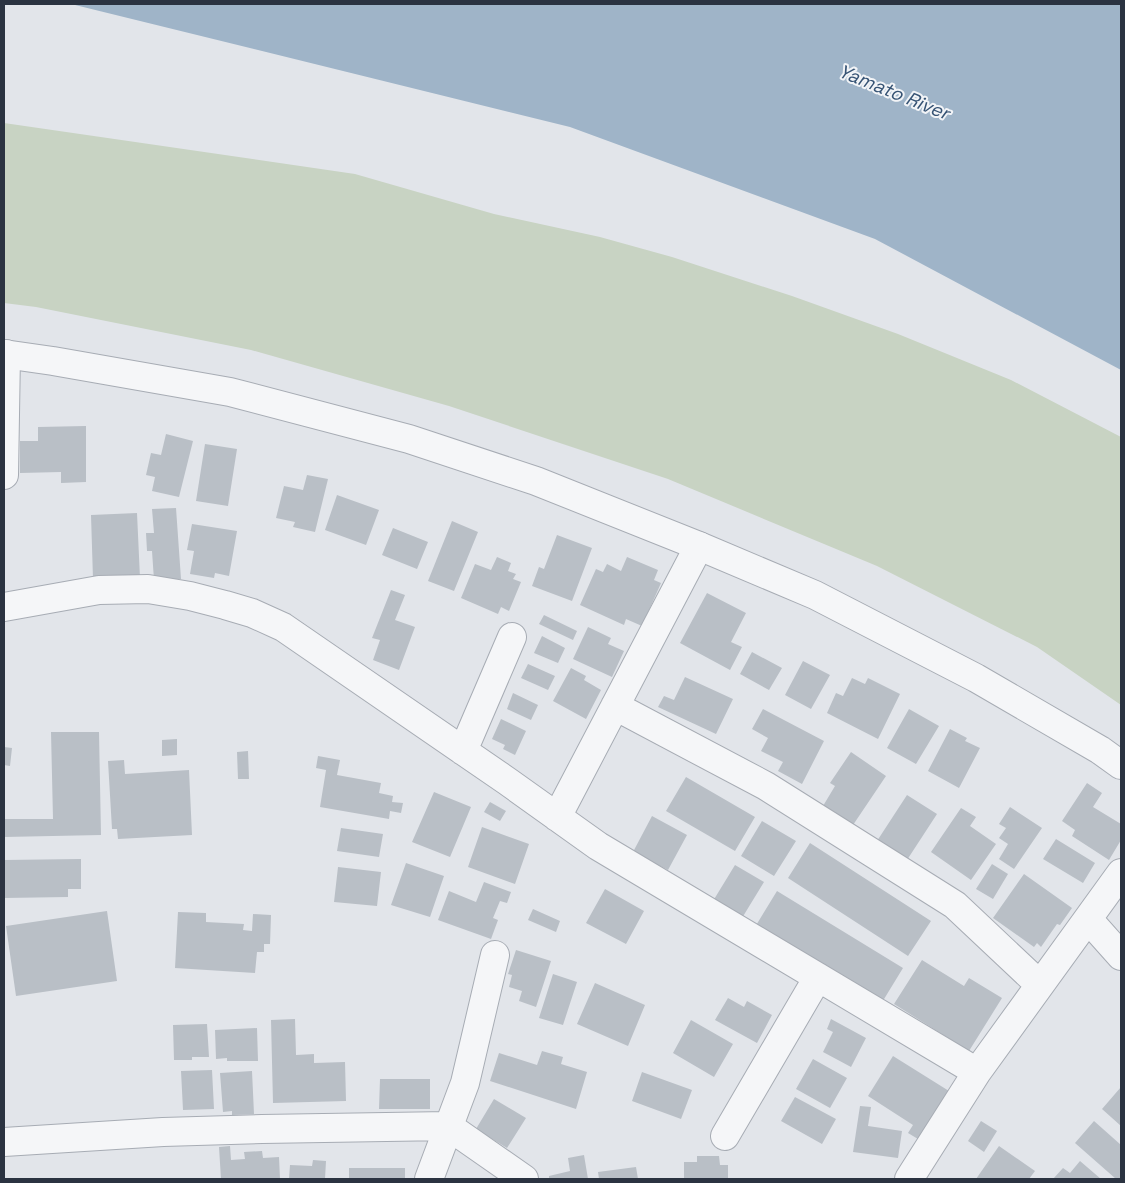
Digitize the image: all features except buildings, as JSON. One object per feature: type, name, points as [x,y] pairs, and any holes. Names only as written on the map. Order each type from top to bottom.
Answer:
[{"type":"street","points":[[4,475],[5,354],[230,392],[409,439],[536,481],[699,546],[815,595],[976,678],[1100,750],[1121,765]]},
{"type":"street","points":[[557,817],[699,546]]},
{"type":"street","points":[[4,607],[99,590],[148,589],[190,596],[243,610],[283,627],[598,846],[977,1072]]},
{"type":"street","points":[[463,751],[512,637]]},
{"type":"street","points":[[615,706],[766,786],[955,905],[1040,985]]},
{"type":"street","points":[[911,1178],[977,1072],[1121,873]]},
{"type":"street","points":[[1088,919],[1121,956]]},
{"type":"street","points":[[429,1179],[465,1083],[495,956]]},
{"type":"street","points":[[725,1136],[818,977]]},
{"type":"street","points":[[4,1142],[173,1132],[448,1126],[524,1179]]},
{"type":"green space","points":[[4,123],[355,174],[494,214],[600,237],[672,257],[792,296],[898,334],[1011,380],[1121,437],[1121,705],[1037,647],[877,566],[668,479],[449,406],[251,350],[36,307],[4,303]]},
{"type":"water","name":"Yamato River","points":[[71,4],[1121,4],[1121,370],[875,239],[570,127]]}]
